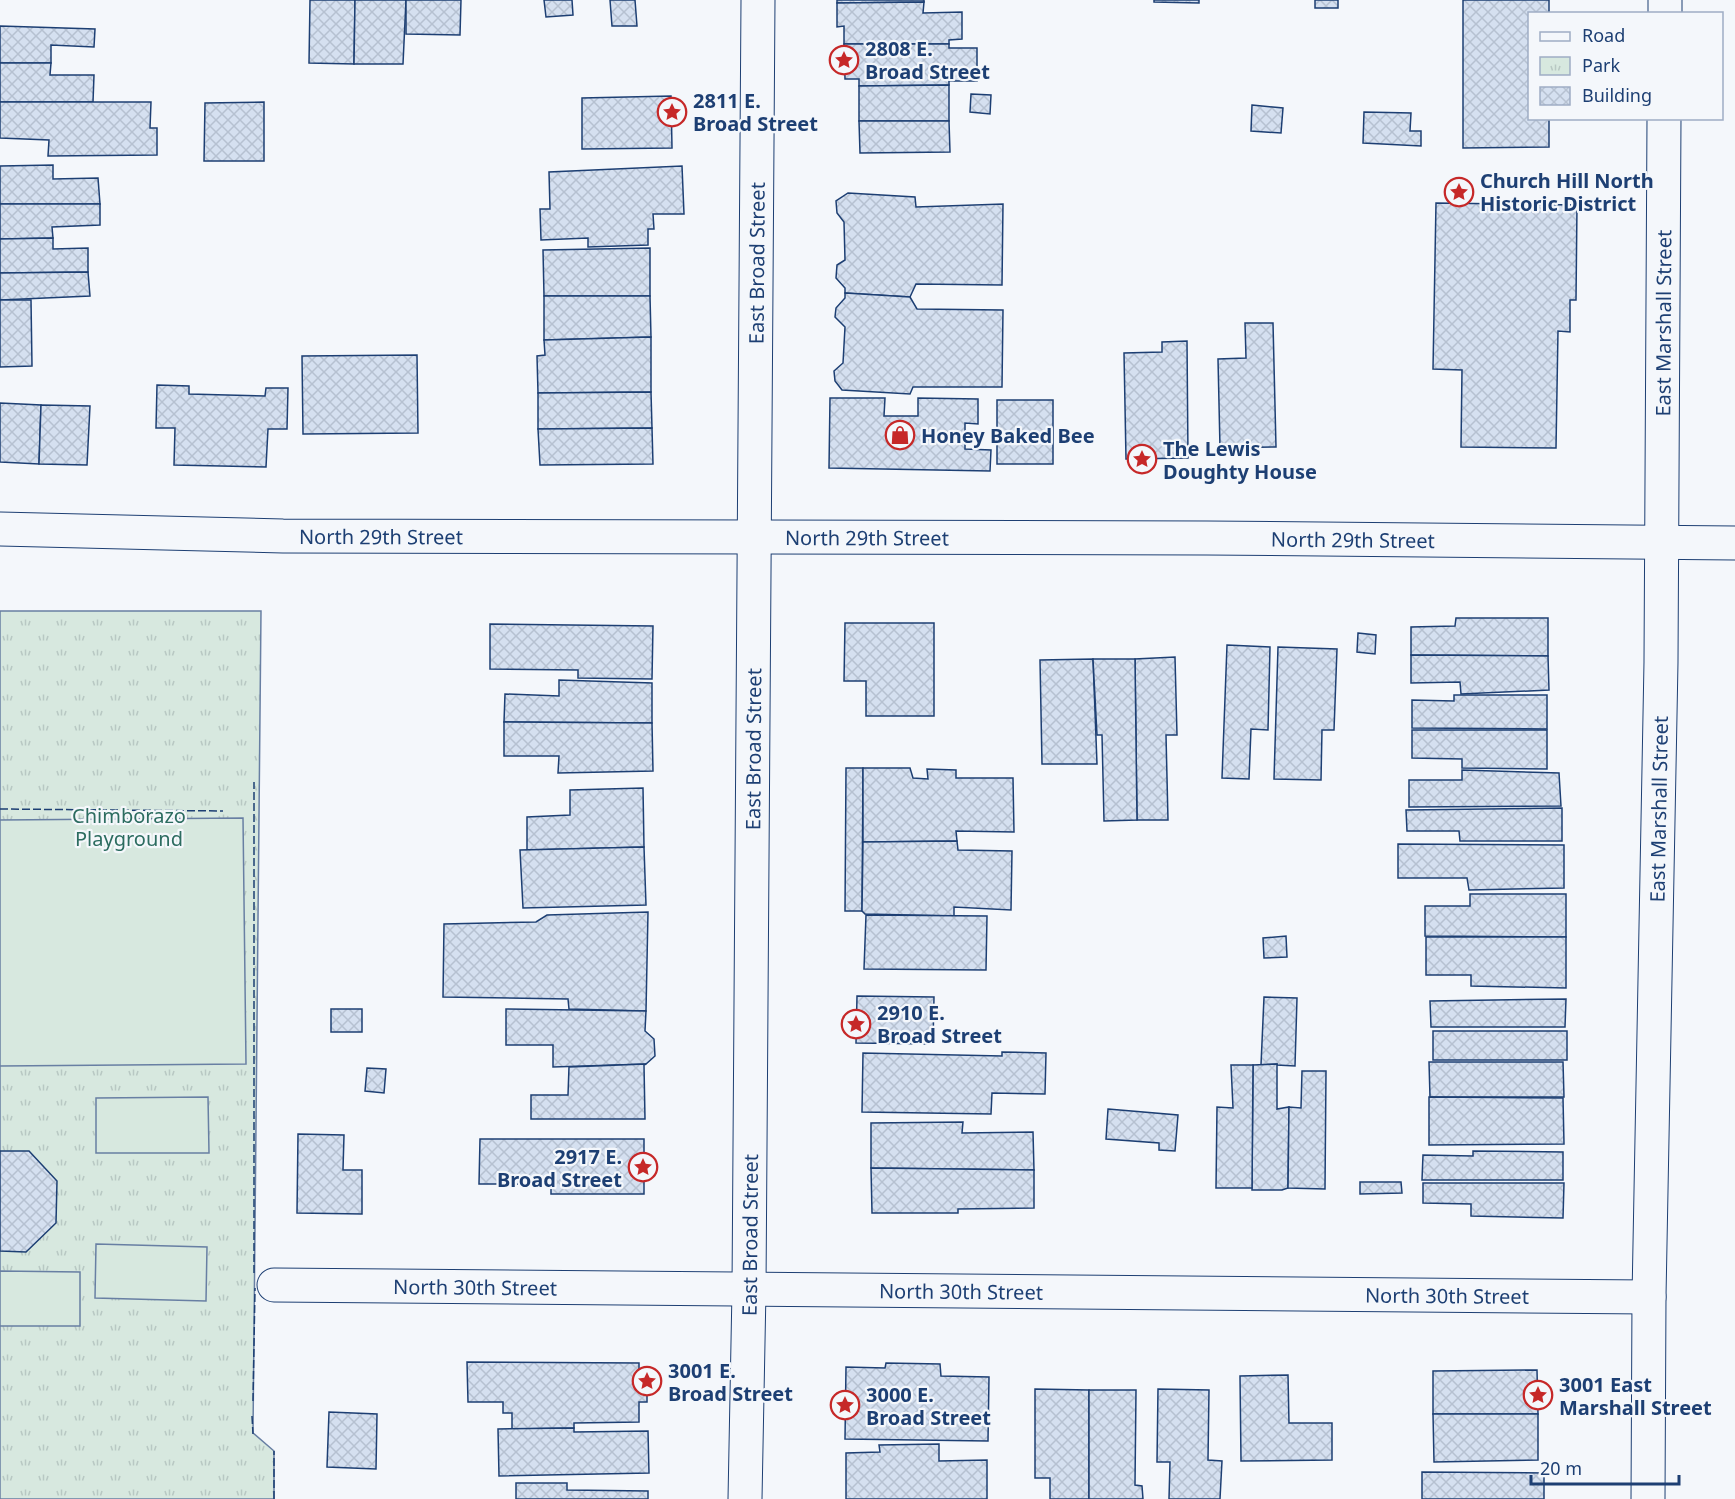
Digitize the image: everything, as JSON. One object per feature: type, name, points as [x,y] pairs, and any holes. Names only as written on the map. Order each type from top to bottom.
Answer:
[{"type":"street","name":"East Broad Street","points":[[745,1499],[749,1290],[758,0]]},
{"type":"street","name":"East Marshall Street","points":[[1648,1499],[1649,1297],[1662,543],[1664,120]]},
{"type":"street","name":"North 29th Street","points":[[0,529],[283,536],[755,536],[1735,543]]},
{"type":"street","name":"North 30th Street","points":[[274,1285],[1649,1297]]},
{"type":"green space","name":"Chimborazo Playground","points":[[0,611],[261,611],[253,1433],[274,1451],[274,1499],[0,1499]]},
{"type":"green space","points":[[243,818],[246,1064],[0,1066],[0,820]]},
{"type":"green space","points":[[208,1097],[209,1153],[96,1153],[96,1098]]},
{"type":"green space","points":[[96,1244],[207,1247],[206,1301],[95,1298]]},
{"type":"green space","points":[[0,1271],[80,1272],[80,1326],[0,1326]]},
{"type":"building","points":[[310,0],[355,0],[354,64],[309,63]]},
{"type":"building","points":[[355,0],[406,0],[403,64],[354,64]]},
{"type":"building","points":[[406,0],[461,0],[460,35],[406,34]]},
{"type":"building","points":[[544,0],[572,0],[573,15],[546,17]]},
{"type":"building","points":[[610,0],[635,0],[637,26],[612,26]]},
{"type":"building","points":[[837,0],[924,0],[924,2],[837,3]]},
{"type":"building","points":[[1154,0],[1199,0],[1199,3],[1154,2]]},
{"type":"building","points":[[1315,0],[1338,0],[1338,8],[1315,8]]},
{"type":"building","points":[[1463,0],[1549,0],[1549,12],[1528,12],[1528,120],[1549,120],[1549,147],[1463,148]]},
{"type":"building","points":[[924,2],[923,13],[962,12],[962,39],[949,40],[949,44],[844,44],[844,26],[837,27],[837,3]]},
{"type":"building","points":[[0,26],[95,29],[94,47],[51,45],[51,63],[0,63]]},
{"type":"building","points":[[844,44],[949,44],[949,48],[977,48],[977,81],[949,81],[949,85],[859,86],[859,79],[845,79]]},
{"type":"building","points":[[0,63],[51,63],[50,75],[94,75],[93,102],[0,102]]},
{"type":"building","points":[[949,85],[949,121],[859,121],[859,86]]},
{"type":"building","points":[[971,94],[991,95],[990,114],[970,112]]},
{"type":"building","points":[[671,96],[672,148],[582,149],[582,98]]},
{"type":"building","points":[[0,102],[151,102],[150,128],[157,128],[157,155],[48,156],[49,140],[0,138]]},
{"type":"building","points":[[264,102],[264,161],[204,161],[205,103]]},
{"type":"building","points":[[1252,105],[1283,108],[1281,133],[1251,131]]},
{"type":"building","points":[[1364,112],[1411,113],[1410,131],[1421,131],[1421,146],[1363,143]]},
{"type":"building","points":[[859,121],[949,121],[950,152],[860,153]]},
{"type":"building","points":[[53,165],[53,179],[98,178],[100,204],[0,204],[0,166]]},
{"type":"building","points":[[682,166],[684,214],[653,214],[654,229],[648,229],[648,245],[588,247],[588,238],[541,240],[540,209],[550,209],[549,172]]},
{"type":"building","points":[[848,193],[915,197],[916,207],[1003,204],[1002,285],[916,284],[910,297],[845,293],[845,288],[836,278],[837,265],[845,260],[844,222],[837,213],[836,201]]},
{"type":"building","points":[[1436,203],[1577,205],[1576,300],[1570,300],[1570,332],[1558,331],[1556,448],[1461,447],[1462,370],[1433,369]]},
{"type":"building","points":[[0,204],[100,204],[100,225],[52,227],[53,238],[0,239]]},
{"type":"building","points":[[53,238],[53,249],[88,248],[88,272],[0,273],[0,239]]},
{"type":"building","points":[[650,248],[650,296],[544,296],[543,250]]},
{"type":"building","points":[[88,272],[90,296],[0,300],[0,273]]},
{"type":"building","points":[[845,293],[910,297],[917,309],[1003,310],[1002,387],[913,387],[910,394],[842,390],[835,381],[834,371],[843,363],[845,327],[835,317],[836,308],[845,298]]},
{"type":"building","points":[[544,296],[650,296],[651,337],[544,340]]},
{"type":"building","points":[[0,300],[31,300],[32,366],[0,367]]},
{"type":"building","points":[[1245,323],[1273,323],[1276,447],[1220,448],[1218,359],[1246,358]]},
{"type":"building","points":[[651,337],[651,392],[538,393],[537,356],[545,355],[544,340]]},
{"type":"building","points":[[1187,341],[1188,458],[1126,459],[1124,353],[1162,352],[1162,342]]},
{"type":"building","points":[[417,355],[418,433],[303,434],[302,356]]},
{"type":"building","points":[[157,385],[189,386],[189,394],[265,396],[266,388],[288,388],[287,429],[268,429],[266,467],[174,465],[175,428],[156,428]]},
{"type":"building","points":[[651,392],[652,428],[538,429],[538,393]]},
{"type":"building","points":[[830,398],[885,398],[884,416],[918,416],[918,398],[978,399],[978,424],[965,423],[965,449],[991,450],[990,471],[829,468]]},
{"type":"building","points":[[997,400],[1053,400],[1053,464],[997,464]]},
{"type":"building","points":[[0,403],[41,405],[39,464],[0,462]]},
{"type":"building","points":[[41,405],[90,406],[87,465],[39,464]]},
{"type":"building","points":[[652,428],[653,464],[540,465],[538,429]]},
{"type":"building","points":[[1456,618],[1548,618],[1548,656],[1411,655],[1411,627],[1455,626]]},
{"type":"building","points":[[845,623],[934,623],[934,716],[866,716],[866,681],[844,681]]},
{"type":"building","points":[[490,624],[653,626],[652,679],[578,678],[578,670],[490,669]]},
{"type":"building","points":[[1358,633],[1376,635],[1375,654],[1357,652]]},
{"type":"building","points":[[1227,645],[1270,647],[1268,730],[1251,729],[1249,779],[1222,778]]},
{"type":"building","points":[[1278,647],[1337,649],[1334,730],[1322,730],[1321,780],[1274,779]]},
{"type":"building","points":[[1411,655],[1548,656],[1549,690],[1461,694],[1460,682],[1411,683]]},
{"type":"building","points":[[1175,657],[1177,735],[1166,735],[1168,820],[1137,820],[1135,659]]},
{"type":"building","points":[[1093,659],[1097,764],[1042,764],[1040,660]]},
{"type":"building","points":[[1093,659],[1135,659],[1137,820],[1104,821],[1102,735],[1097,735]]},
{"type":"building","points":[[559,680],[652,683],[652,723],[504,722],[505,694],[559,696]]},
{"type":"building","points":[[1454,695],[1547,695],[1547,729],[1412,728],[1412,700],[1454,701]]},
{"type":"building","points":[[504,722],[652,723],[653,771],[558,773],[559,756],[504,756]]},
{"type":"building","points":[[1412,730],[1547,730],[1547,769],[1462,768],[1462,759],[1412,758]]},
{"type":"building","points":[[846,768],[863,768],[862,911],[845,911]]},
{"type":"building","points":[[863,768],[910,768],[913,778],[928,779],[927,769],[956,770],[956,778],[1013,778],[1014,832],[956,831],[957,841],[863,842]]},
{"type":"building","points":[[1462,770],[1559,773],[1561,806],[1409,807],[1409,780],[1462,780]]},
{"type":"building","points":[[643,788],[644,847],[527,850],[527,817],[570,815],[570,790]]},
{"type":"building","points":[[1562,808],[1562,841],[1460,841],[1459,831],[1407,831],[1406,810]]},
{"type":"building","points":[[957,841],[958,850],[1012,851],[1011,910],[954,907],[954,916],[865,914],[862,911],[863,842]]},
{"type":"building","points":[[1398,844],[1564,845],[1564,888],[1469,890],[1467,878],[1398,878]]},
{"type":"building","points":[[644,847],[646,905],[523,908],[520,850]]},
{"type":"building","points":[[1470,894],[1566,894],[1566,937],[1425,936],[1425,906],[1470,906]]},
{"type":"building","points":[[648,912],[646,1011],[569,1009],[568,999],[443,997],[444,924],[536,922],[547,915]]},
{"type":"building","points":[[866,915],[987,916],[986,970],[864,969]]},
{"type":"building","points":[[1286,936],[1287,957],[1264,958],[1263,938]]},
{"type":"building","points":[[1426,937],[1566,937],[1566,988],[1471,986],[1471,975],[1426,975]]},
{"type":"building","points":[[857,996],[934,997],[933,1044],[856,1043]]},
{"type":"building","points":[[1264,997],[1297,998],[1295,1066],[1261,1065]]},
{"type":"building","points":[[1566,999],[1565,1027],[1431,1027],[1430,1001]]},
{"type":"building","points":[[331,1009],[362,1009],[362,1032],[331,1032]]},
{"type":"building","points":[[506,1009],[646,1011],[645,1031],[654,1039],[655,1056],[646,1064],[553,1067],[553,1045],[506,1045]]},
{"type":"building","points":[[1433,1031],[1567,1031],[1567,1060],[1433,1060]]},
{"type":"building","points":[[1002,1052],[1046,1053],[1045,1094],[992,1093],[991,1114],[862,1112],[863,1053],[1002,1056]]},
{"type":"building","points":[[1429,1062],[1563,1062],[1564,1097],[1430,1097]]},
{"type":"building","points":[[646,1064],[644,1065],[645,1119],[531,1119],[531,1095],[568,1095],[569,1067]]},
{"type":"building","points":[[1277,1064],[1277,1109],[1289,1107],[1288,1188],[1252,1190],[1253,1065]]},
{"type":"building","points":[[1231,1065],[1253,1065],[1252,1188],[1216,1188],[1217,1107],[1233,1108]]},
{"type":"building","points":[[367,1068],[386,1069],[384,1093],[365,1091]]},
{"type":"building","points":[[1302,1071],[1326,1071],[1325,1189],[1288,1188],[1289,1107],[1301,1108]]},
{"type":"building","points":[[1429,1097],[1563,1098],[1564,1144],[1429,1145]]},
{"type":"building","points":[[1108,1109],[1178,1115],[1175,1151],[1159,1150],[1159,1143],[1106,1139]]},
{"type":"building","points":[[963,1122],[962,1133],[1033,1132],[1034,1170],[871,1168],[871,1123]]},
{"type":"building","points":[[298,1134],[344,1135],[343,1170],[362,1170],[362,1214],[297,1213]]},
{"type":"building","points":[[480,1139],[644,1139],[644,1194],[551,1194],[551,1184],[479,1184]]},
{"type":"building","points":[[0,1151],[29,1151],[57,1181],[56,1223],[26,1252],[0,1251]]},
{"type":"building","points":[[1473,1151],[1563,1152],[1563,1180],[1422,1180],[1423,1155],[1473,1156]]},
{"type":"building","points":[[871,1168],[1034,1170],[1034,1208],[958,1209],[958,1213],[872,1213]]},
{"type":"building","points":[[1360,1182],[1401,1182],[1402,1193],[1360,1194]]},
{"type":"building","points":[[1423,1183],[1564,1183],[1563,1218],[1471,1216],[1471,1204],[1423,1203]]},
{"type":"building","points":[[467,1362],[639,1363],[639,1374],[647,1373],[647,1402],[639,1402],[639,1422],[574,1423],[574,1428],[512,1429],[512,1413],[503,1413],[503,1402],[468,1402]]},
{"type":"building","points":[[886,1363],[940,1364],[941,1376],[989,1377],[988,1441],[845,1439],[846,1367],[885,1368]]},
{"type":"building","points":[[1537,1370],[1538,1414],[1433,1414],[1433,1371]]},
{"type":"building","points":[[1288,1375],[1289,1423],[1332,1423],[1332,1460],[1241,1461],[1240,1376]]},
{"type":"building","points":[[1035,1389],[1089,1390],[1089,1499],[1050,1499],[1050,1478],[1035,1478]]},
{"type":"building","points":[[1158,1389],[1209,1390],[1208,1460],[1222,1461],[1220,1499],[1169,1499],[1170,1462],[1157,1462]]},
{"type":"building","points":[[1089,1390],[1136,1390],[1135,1485],[1142,1486],[1143,1499],[1089,1499]]},
{"type":"building","points":[[329,1412],[377,1414],[376,1469],[327,1467]]},
{"type":"building","points":[[1433,1414],[1538,1414],[1538,1460],[1434,1462]]},
{"type":"building","points":[[574,1428],[574,1432],[648,1431],[649,1473],[499,1476],[498,1429]]},
{"type":"building","points":[[939,1444],[939,1461],[987,1460],[987,1499],[846,1499],[846,1453],[880,1452],[879,1445]]},
{"type":"building","points":[[1422,1472],[1544,1473],[1544,1499],[1422,1499]]},
{"type":"building","points":[[516,1483],[567,1483],[567,1490],[648,1491],[648,1499],[516,1499]]},
{"type":"fence","points":[[254,782],[254,1273]]},
{"type":"fence","points":[[0,809],[223,811]]},
{"type":"fence","points":[[253,1401],[255,1288]]},
{"type":"fence","points":[[252,1416],[253,1434]]},
{"type":"fence","points":[[274,1451],[274,1499]]},
{"type":"place","name":"2808 E. Broad Street","points":[[844,60]]},
{"type":"place","name":"2811 E. Broad Street","points":[[672,112]]},
{"type":"place","name":"Church Hill North Historic District","points":[[1459,192]]},
{"type":"place","name":"Honey Baked Bee","points":[[900,435]]},
{"type":"place","name":"The Lewis Doughty House","points":[[1142,459]]},
{"type":"place","name":"2910 E. Broad Street","points":[[856,1024]]},
{"type":"place","name":"2917 E. Broad Street","points":[[643,1167]]},
{"type":"place","name":"3001 E. Broad Street","points":[[647,1381]]},
{"type":"place","name":"3001 East Marshall Street","points":[[1538,1395]]},
{"type":"place","name":"3000 E. Broad Street","points":[[845,1405]]}]
